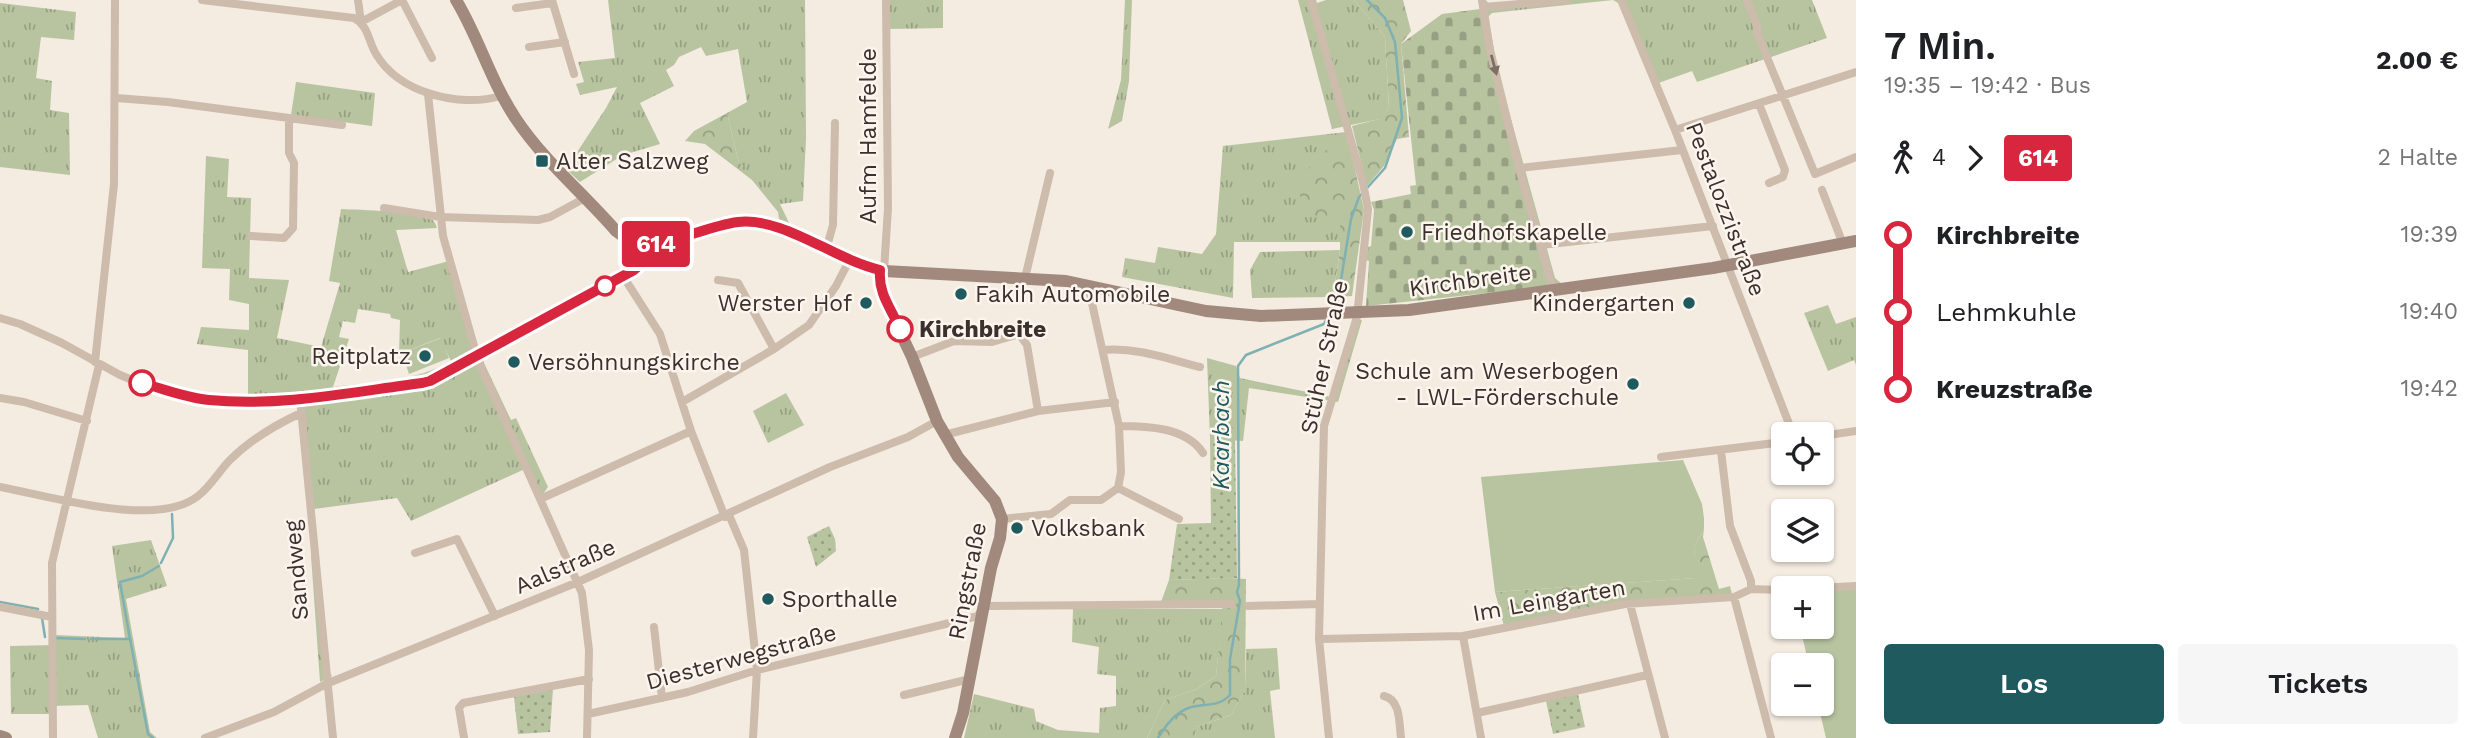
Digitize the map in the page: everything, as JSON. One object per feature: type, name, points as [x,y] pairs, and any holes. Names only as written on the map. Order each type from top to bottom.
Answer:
[{"type":"street","points":[[53,738],[52,563],[65,501],[87,421],[97,364],[114,184],[115,0]]},
{"type":"street","points":[[202,0],[354,18],[361,22]]},
{"type":"street","points":[[358,0],[361,22],[377,56],[386,67],[428,94],[461,99],[501,96]]},
{"type":"street","points":[[361,22],[402,0],[432,58]]},
{"type":"street","points":[[456,0],[501,96],[532,140],[616,231],[628,240],[648,245],[663,244],[727,224],[775,225],[849,261],[882,270]]},
{"type":"street","name":"Aufm Hamfelde","points":[[882,270],[888,208],[886,0]]},
{"type":"street","name":"Stüher Straße","points":[[1311,0],[1368,209],[1357,313],[1324,426],[1319,604],[1329,738]]},
{"type":"street","points":[[1553,290],[1490,50],[1483,4],[1566,0]]},
{"type":"street","name":"Pestalozzistraße","points":[[1621,0],[1675,130],[1788,422]]},
{"type":"street","points":[[1747,0],[1757,33],[1815,174],[1856,157]]},
{"type":"street","points":[[516,8],[552,2],[574,74]]},
{"type":"street","points":[[529,47],[565,42]]},
{"type":"street","points":[[1675,130],[1856,72]]},
{"type":"street","points":[[428,94],[440,217],[476,355],[578,582],[589,650],[587,738]]},
{"type":"street","points":[[116,98],[168,102],[342,125]]},
{"type":"street","points":[[1759,104],[1785,170],[1783,177],[1769,183]]},
{"type":"street","points":[[251,236],[284,238],[293,228],[294,163],[289,153],[289,118]]},
{"type":"street","points":[[826,250],[832,225],[835,123]]},
{"type":"street","points":[[1519,167],[1682,150]]},
{"type":"street","points":[[1025,278],[1051,173]]},
{"type":"street","points":[[1822,190],[1849,242]]},
{"type":"street","points":[[384,208],[440,217],[545,220],[585,198]]},
{"type":"street","points":[[1541,245],[1713,226]]},
{"type":"street","name":"Kirchbreite","points":[[882,270],[1025,278],[1088,285],[1233,315],[1323,315],[1409,310],[1727,265],[1849,242]]},
{"type":"street","points":[[0,318],[62,343],[97,364],[137,382],[197,398],[245,402],[300,399],[422,383],[623,276],[642,263],[648,245]]},
{"type":"street","points":[[682,402],[774,349],[809,325],[836,286],[849,261]]},
{"type":"street","name":"Ringstraße","points":[[882,270],[879,283],[882,294],[912,357],[937,421],[958,457],[995,500],[1002,519],[956,738]]},
{"type":"street","points":[[623,276],[660,334],[691,431],[744,550],[757,670],[753,738]]},
{"type":"street","points":[[718,279],[738,283],[774,349]]},
{"type":"street","points":[[1002,519],[1051,514],[1070,500],[1101,499],[1118,488],[1121,472],[1119,426],[1088,285]]},
{"type":"street","points":[[912,357],[954,341],[992,342],[1019,334],[1027,345],[1038,411]]},
{"type":"street","points":[[1103,350],[1122,348],[1200,367]]},
{"type":"street","points":[[0,398],[24,402],[87,421]]},
{"type":"street","name":"Sandweg","points":[[300,399],[333,738]]},
{"type":"street","points":[[944,435],[1038,411],[1115,402]]},
{"type":"street","points":[[0,487],[76,505],[132,509],[187,505],[208,488],[228,461],[255,438],[301,413]]},
{"type":"street","name":"Aalstraße","points":[[205,738],[274,712],[326,684],[578,582],[830,467],[908,437],[937,421]]},
{"type":"street","points":[[1119,426],[1155,426],[1197,444],[1203,453]]},
{"type":"street","points":[[540,499],[691,431]]},
{"type":"street","points":[[1834,434],[1856,431]]},
{"type":"street","points":[[1661,457],[1771,444]]},
{"type":"street","points":[[1721,451],[1730,526],[1751,581],[1751,589]]},
{"type":"street","points":[[1118,488],[1179,519]]},
{"type":"street","points":[[415,553],[457,539],[495,617]]},
{"type":"street","points":[[1834,587],[1856,586]]},
{"type":"street","name":"Im Leingarten","points":[[1320,639],[1463,636],[1630,604],[1734,597],[1751,589],[1771,590]]},
{"type":"street","points":[[1734,597],[1772,738]]},
{"type":"street","name":"Diesterwegstraße","points":[[588,714],[662,698],[757,670],[978,616],[984,607],[1232,604]]},
{"type":"street","points":[[1248,606],[1319,604]]},
{"type":"street","points":[[1630,604],[1665,738]]},
{"type":"street","points":[[0,607],[52,618]]},
{"type":"street","points":[[654,626],[662,698]]},
{"type":"street","points":[[1463,636],[1481,738]]},
{"type":"street","points":[[1477,713],[1647,675]]},
{"type":"street","points":[[464,738],[459,708],[463,703],[589,679]]},
{"type":"street","points":[[904,695],[970,679]]},
{"type":"street","points":[[1384,696],[1396,703],[1401,738]]},
{"type":"street","points":[[0,736],[6,738]]},
{"type":"green space","points":[[608,0],[805,0],[806,138],[803,201],[780,204],[790,225],[779,219],[778,212],[752,180],[739,170],[743,166],[739,163],[727,113],[747,102],[738,49],[706,56],[701,47],[679,57],[674,65],[666,70],[674,86],[640,103],[660,144],[623,155],[580,182],[566,169],[617,87],[580,95],[576,84],[584,82],[578,62],[615,58]]},
{"type":"green space","points":[[889,0],[943,0],[943,28],[889,29]]},
{"type":"green space","points":[[1125,0],[1132,0],[1129,81],[1122,121],[1108,129],[1121,80]]},
{"type":"green space","points":[[1298,0],[1316,0],[1317,3],[1326,0],[1354,0],[1385,37],[1389,108],[1380,119],[1332,129]]},
{"type":"green space","points":[[1354,0],[1403,0],[1411,31],[1401,44],[1409,137],[1397,139],[1384,166],[1367,186],[1352,126],[1379,119],[1389,108],[1385,37]]},
{"type":"green space","points":[[1478,0],[1485,0],[1490,4],[1526,0],[1613,0],[1492,13],[1488,17],[1498,72],[1555,278],[1562,284],[1544,286]]},
{"type":"green space","points":[[1613,0],[1812,0],[1827,38],[1697,82],[1692,71],[1653,85],[1620,4]]},
{"type":"green space","points":[[0,3],[76,12],[74,40],[41,37],[36,78],[52,81],[50,110],[69,113],[70,175],[0,167]]},
{"type":"green space","points":[[1480,9],[1548,278],[1544,286],[1527,289],[1366,306],[1369,261],[1366,260],[1368,247],[1371,246],[1374,210],[1371,202],[1411,194],[1410,186],[1416,185],[1401,44],[1442,14]]},
{"type":"green space","points":[[296,82],[375,93],[372,126],[291,115]]},
{"type":"green space","points":[[727,113],[739,163],[744,166],[739,170],[705,144],[685,141],[694,131]]},
{"type":"green space","points":[[1346,132],[1350,146],[1340,242],[1234,242],[1233,298],[1122,277],[1125,258],[1155,263],[1158,247],[1202,254],[1216,234],[1223,146]]},
{"type":"green space","points":[[1350,146],[1364,210],[1352,296],[1333,297],[1340,250],[1340,218],[1299,217],[1301,177],[1323,151]]},
{"type":"green space","points":[[206,156],[229,159],[227,197],[251,198],[249,278],[289,280],[277,338],[321,347],[340,283],[329,281],[341,209],[401,213],[431,219],[437,228],[396,230],[408,272],[449,261],[474,348],[484,356],[484,363],[511,420],[516,418],[548,487],[541,497],[527,468],[411,521],[397,498],[314,509],[329,672],[332,676],[320,682],[313,554],[298,405],[248,408],[248,350],[197,344],[201,327],[249,330],[249,304],[229,300],[230,269],[202,268]],"holes":[[[358,309],[390,314],[391,318],[400,320],[399,354],[440,338],[451,361],[409,377],[333,387],[349,339],[339,337],[343,321],[355,323]]]},
{"type":"green space","points":[[1340,250],[1333,297],[1252,298],[1250,270],[1260,252]]},
{"type":"green space","points":[[1828,305],[1836,324],[1856,317],[1856,365],[1854,360],[1828,371],[1804,313]]},
{"type":"green space","points":[[1354,320],[1362,320],[1338,402],[1249,388],[1243,441],[1210,439],[1207,358],[1236,366],[1240,378],[1331,397]]},
{"type":"green space","name":"Reitplatz","points":[[441,338],[449,358],[409,374],[402,353]]},
{"type":"green space","points":[[786,393],[804,425],[768,443],[753,411]]},
{"type":"green space","points":[[1210,439],[1235,440],[1237,578],[1169,580],[1177,524],[1211,523]]},
{"type":"green space","points":[[1683,460],[1702,504],[1704,518],[1704,529],[1694,547],[1697,578],[1495,592],[1481,477]]},
{"type":"green space","points":[[829,526],[835,539],[836,551],[816,567],[807,537]]},
{"type":"green space","points":[[1704,529],[1703,537],[1719,589],[1730,586],[1732,594],[1627,602],[1504,626],[1495,592],[1696,578],[1694,547]]},
{"type":"green space","points":[[151,540],[167,586],[126,599],[150,732],[157,738],[98,738],[88,705],[51,706],[51,714],[11,714],[10,646],[55,645],[56,635],[125,638],[112,546]]},
{"type":"green space","points":[[1246,579],[1245,690],[1231,715],[1196,727],[1195,738],[1147,738],[1165,700],[1197,689],[1216,676],[1223,601],[1161,602],[1169,580]]},
{"type":"green space","points":[[1856,587],[1856,738],[1826,738],[1821,716],[1834,716],[1834,653],[1806,653],[1803,639],[1834,639],[1834,588]]},
{"type":"green space","points":[[1073,609],[1223,609],[1216,676],[1197,689],[1165,700],[1147,738],[964,738],[974,694],[1034,709],[1036,721],[1058,730],[1099,733],[1100,708],[1116,706],[1116,676],[1097,674],[1099,647],[1072,642]]},
{"type":"green space","points":[[1277,648],[1280,689],[1270,691],[1275,738],[1195,738],[1196,727],[1231,715],[1245,690],[1246,649]]},
{"type":"green space","points":[[553,689],[550,732],[518,734],[514,697]]},
{"type":"green space","points":[[1578,694],[1585,727],[1553,734],[1546,701]]},
{"type":"waterway","name":"Kaarbach","points":[[1333,310],[1337,304],[1351,219],[1359,197],[1385,168],[1402,118],[1395,42],[1385,18],[1367,0]]},
{"type":"waterway","name":"Kaarbach","points":[[1158,738],[1181,712],[1192,707],[1220,702],[1230,695],[1230,659],[1240,601],[1237,592],[1238,366],[1246,355],[1324,324],[1327,318]]},
{"type":"waterway","points":[[161,563],[173,538],[172,514]]},
{"type":"waterway","points":[[130,639],[120,582],[142,576],[159,566]]},
{"type":"waterway","points":[[0,602],[38,609]]},
{"type":"waterway","points":[[42,618],[45,637]]},
{"type":"waterway","points":[[55,638],[85,639]]},
{"type":"waterway","points":[[91,639],[130,639],[148,734],[153,738]]},
{"type":"bus line","name":"614","points":[[142,383],[210,400],[275,402],[430,381],[634,270],[645,258],[648,245],[663,244],[738,222],[775,225],[849,261],[880,270],[882,294],[900,329]]},
{"type":"place","name":"Alter Salzweg","points":[[542,161]]},
{"type":"place","name":"Friedhofskapelle","points":[[1407,232]]},
{"type":"place","name":"Fakih Automobile","points":[[961,294]]},
{"type":"place","name":"Werster Hof","points":[[866,303]]},
{"type":"place","name":"Kindergarten","points":[[1689,303]]},
{"type":"place","name":"Kirchbreite","points":[[900,329]]},
{"type":"place","name":"Reitplatz","points":[[425,356]]},
{"type":"place","name":"Versöhnungskirche","points":[[514,362]]},
{"type":"place","name":"Schule am Weserbogen - LWL-Förderschule","points":[[1633,384]]},
{"type":"place","name":"Volksbank","points":[[1017,528]]},
{"type":"place","name":"Sporthalle","points":[[768,599]]}]
